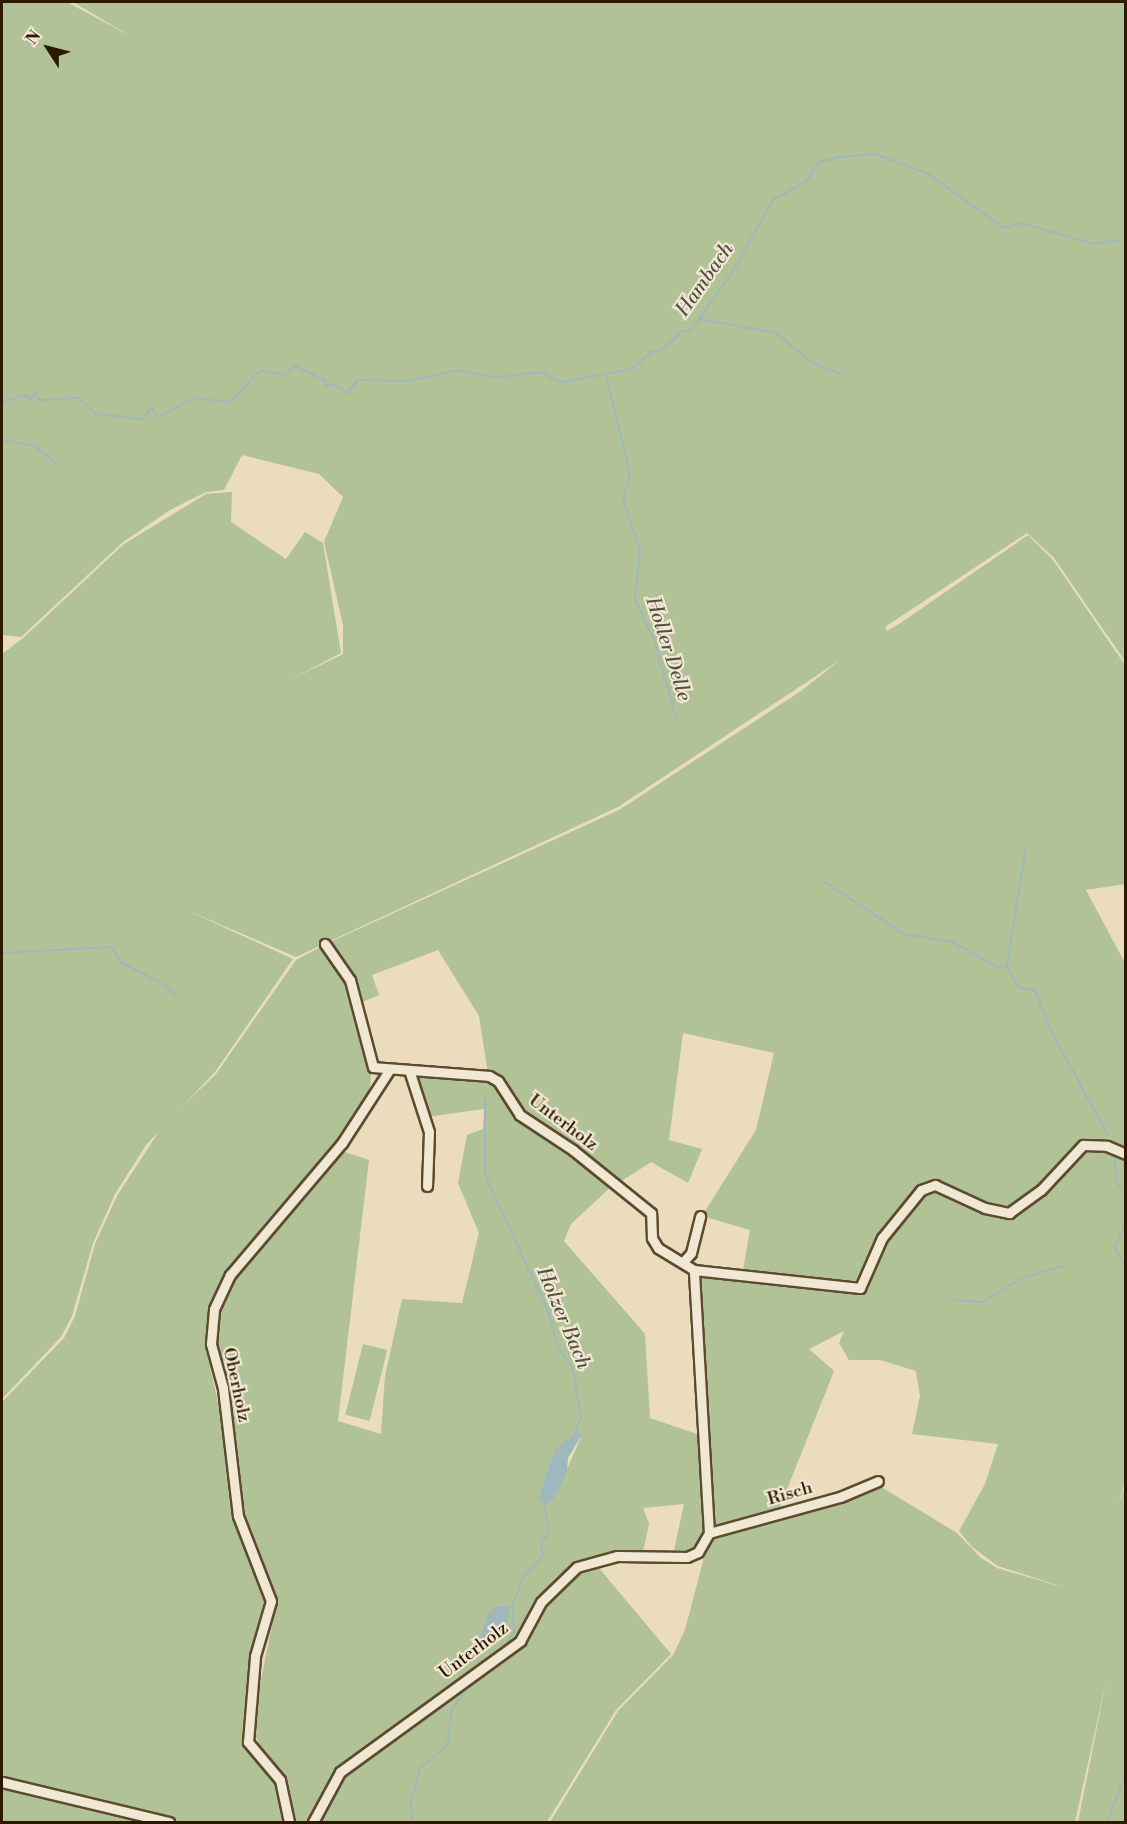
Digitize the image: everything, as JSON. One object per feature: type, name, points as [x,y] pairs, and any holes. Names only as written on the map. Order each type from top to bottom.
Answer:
[{"type":"street","points":[[325,944],[346,971],[373,1067],[388,1072]]},
{"type":"street","name":"Unterholz","points":[[388,1072],[489,1076],[498,1081],[520,1115],[573,1150],[651,1213],[652,1238],[658,1248],[694,1270]]},
{"type":"street","name":"Oberholz","points":[[289,1822],[280,1780],[248,1742],[255,1656],[271,1601],[238,1516],[223,1388],[210,1344],[214,1309],[230,1275],[342,1143],[388,1072]]},
{"type":"street","points":[[410,1073],[429,1132],[427,1186]]},
{"type":"street","points":[[709,1533],[694,1270],[860,1288],[882,1238],[921,1190],[935,1185],[985,1208],[1009,1213],[1041,1190],[1083,1145],[1107,1146],[1125,1154]]},
{"type":"street","points":[[683,1262],[692,1252],[700,1216]]},
{"type":"street","name":"Risch","points":[[709,1533],[840,1497],[878,1481]]},
{"type":"street","name":"Unterholz","points":[[313,1822],[340,1773],[520,1641],[541,1602],[577,1567],[617,1556],[687,1557],[698,1552],[709,1533]]},
{"type":"street","points":[[2,1782],[169,1822]]},
{"type":"green space","points":[[2,2],[67,2],[132,37],[73,2],[1125,2],[1125,661],[1054,558],[1027,533],[885,627],[887,631],[902,622],[1028,535],[1053,560],[1125,665],[1125,884],[1086,890],[1126,965],[1126,1477],[1119,1503],[1125,1486],[1125,1822],[1078,1822],[1107,1677],[1075,1822],[550,1822],[618,1711],[673,1655],[685,1630],[708,1542],[716,1536],[878,1485],[957,1533],[981,1558],[997,1568],[1069,1589],[998,1566],[972,1547],[959,1531],[985,1484],[998,1444],[912,1434],[920,1396],[916,1371],[880,1360],[849,1360],[839,1343],[844,1331],[809,1349],[834,1371],[778,1512],[714,1529],[695,1271],[860,1290],[866,1284],[884,1238],[922,1191],[935,1186],[984,1210],[1009,1214],[1042,1191],[1077,1153],[1041,1189],[1009,1211],[985,1207],[935,1184],[922,1188],[881,1237],[860,1288],[742,1276],[750,1230],[702,1216],[756,1130],[774,1053],[683,1033],[669,1140],[702,1149],[688,1183],[651,1162],[617,1184],[575,1149],[520,1114],[498,1080],[488,1074],[479,1016],[438,950],[372,975],[379,995],[357,1004],[348,970],[328,943],[619,810],[801,691],[840,660],[618,807],[296,957],[184,909],[293,959],[215,1072],[146,1145],[115,1194],[93,1243],[72,1316],[61,1337],[2,1399],[2,654],[22,639],[124,544],[206,494],[232,492],[231,522],[286,559],[305,532],[323,543],[341,653],[290,680],[343,654],[343,625],[324,542],[343,497],[319,474],[242,455],[224,490],[206,492],[170,510],[123,542],[21,637],[2,635]]},
{"type":"green space","points":[[324,945],[345,972],[372,1068],[368,1107],[229,1275],[209,1307],[205,1343],[243,1517],[273,1600],[250,1728],[263,1761],[284,1787],[287,1822],[169,1822],[2,1781],[2,1402],[64,1338],[75,1316],[95,1244],[117,1196],[163,1125],[216,1074],[296,960]]},
{"type":"green space","points":[[412,1074],[497,1081],[519,1116],[614,1184],[571,1224],[564,1241],[645,1334],[650,1418],[700,1435],[706,1532],[694,1551],[673,1555],[684,1504],[643,1508],[649,1524],[643,1552],[592,1558],[557,1582],[519,1641],[342,1768],[325,1786],[311,1822],[293,1822],[287,1786],[265,1760],[252,1726],[277,1599],[246,1516],[211,1343],[213,1309],[232,1276],[339,1150],[369,1160],[338,1421],[381,1434],[385,1376],[402,1299],[462,1303],[479,1233],[458,1183],[467,1135],[483,1129],[484,1109],[426,1117]],"holes":[[[581,1437],[554,1499],[545,1503],[541,1489],[554,1451]]]},
{"type":"green space","points":[[363,1344],[387,1350],[370,1421],[345,1415]]},
{"type":"green space","points":[[593,1561],[671,1654],[616,1710],[547,1822],[315,1822],[334,1782],[520,1643],[542,1603],[558,1584]]},
{"type":"green space","points":[[2,1783],[168,1822],[2,1822]]},
{"type":"water","points":[[577,1432],[581,1436],[568,1458],[567,1472],[554,1499],[545,1504],[540,1500],[541,1489],[554,1451]]},
{"type":"water","points":[[510,1606],[504,1637],[477,1649],[487,1616],[495,1607]]},
{"type":"waterway","name":"Hambach","points":[[2,402],[25,395],[31,399],[35,393],[39,400],[79,398],[96,414],[143,419],[151,408],[159,417],[193,398],[231,402],[260,370],[285,375],[295,366],[324,380],[327,387],[333,384],[347,393],[358,380],[408,381],[458,370],[495,378],[539,372],[563,382],[632,369],[651,352],[662,350],[681,332],[692,329],[735,268],[773,200],[807,181],[819,162],[839,157],[876,154],[928,174],[1004,228],[1021,223],[1094,244],[1126,239]]},
{"type":"waterway","points":[[700,319],[776,333],[811,362],[841,375]]},
{"type":"waterway","name":"Holler Delle","points":[[606,376],[630,474],[623,500],[640,551],[635,599],[654,640],[677,721]]},
{"type":"waterway","points":[[2,440],[35,446],[56,464]]},
{"type":"waterway","points":[[1025,852],[1007,966],[1018,987],[1035,991],[1052,1033],[1108,1135]]},
{"type":"waterway","points":[[825,882],[904,934],[952,942],[998,967],[1007,966]]},
{"type":"waterway","points":[[2,953],[111,947],[121,962],[168,987],[177,998]]},
{"type":"waterway","name":"Holzer Bach","points":[[485,1097],[485,1175],[548,1311],[559,1349],[572,1366],[581,1417],[574,1435]]},
{"type":"waterway","points":[[1115,1159],[1116,1181],[1126,1196]]},
{"type":"waterway","points":[[1126,1221],[1115,1248],[1126,1267]]},
{"type":"waterway","points":[[952,1300],[983,1302],[1020,1279],[1062,1266]]},
{"type":"waterway","name":"Holzer Bach","points":[[505,1647],[514,1632],[513,1604],[523,1577],[543,1556],[541,1543],[549,1533],[544,1500]]},
{"type":"waterway","name":"Holzer Bach","points":[[479,1662],[491,1657]]},
{"type":"waterway","name":"Holzer Bach","points":[[413,1822],[410,1804],[420,1768],[448,1745],[451,1711],[471,1682]]},
{"type":"waterway","points":[[1107,1822],[1126,1774]]}]
